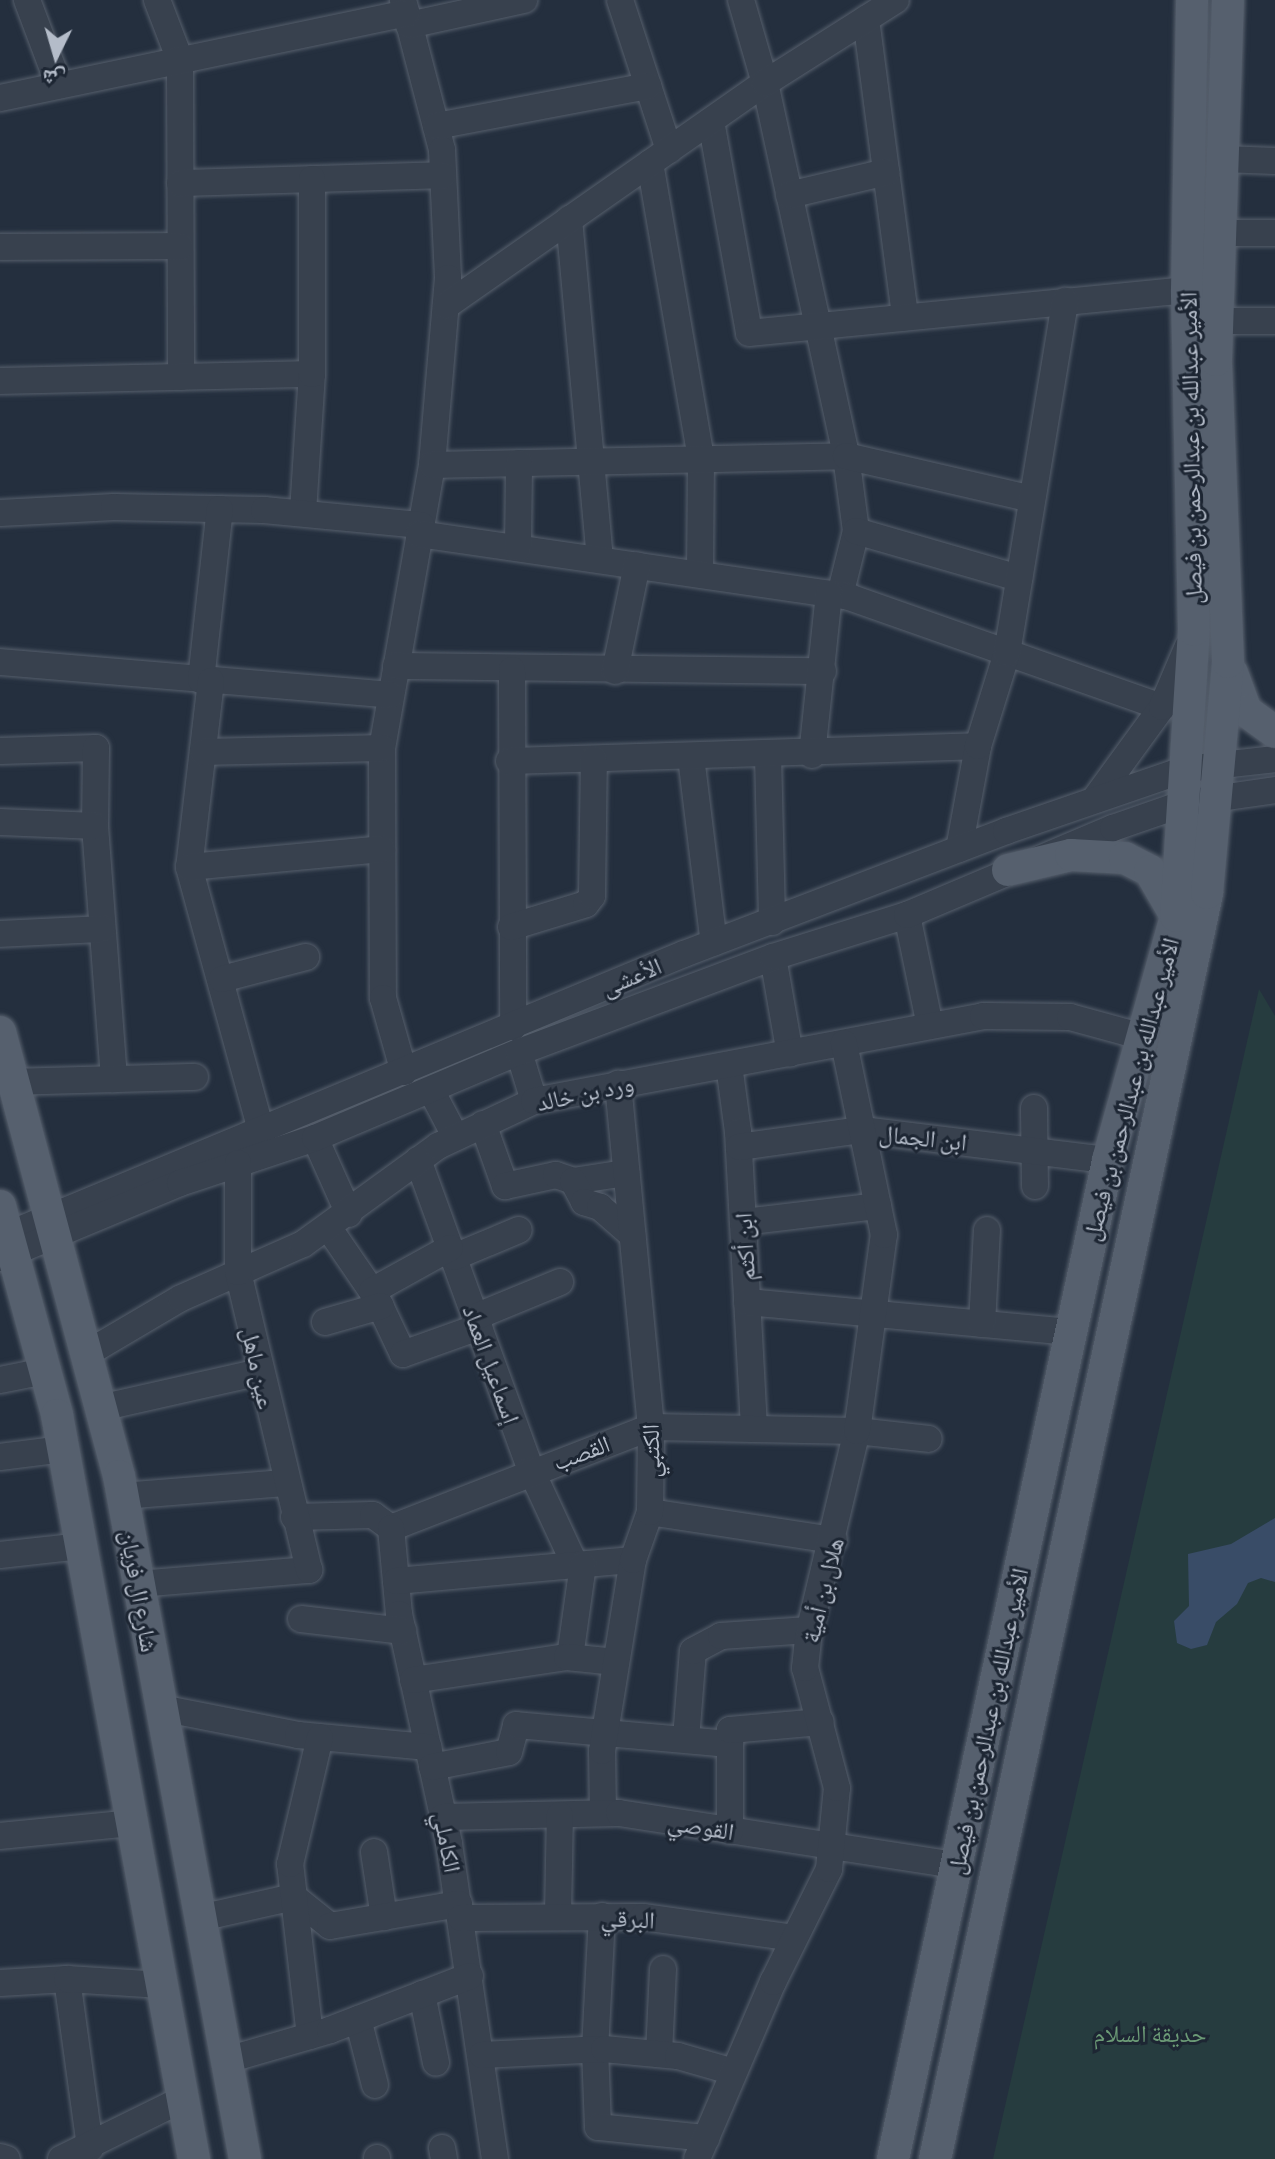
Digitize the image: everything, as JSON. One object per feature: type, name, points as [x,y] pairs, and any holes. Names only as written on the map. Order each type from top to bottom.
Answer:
[{"type":"main road","name":"الأمير عبدالله بن عبدالرحمن بن فيصل","points":[[893,2159],[1108,1160],[1176,916],[1194,630],[1187,290],[1192,0]]},
{"type":"main road","name":"الأمير عبدالله بن عبدالرحمن بن فيصل","points":[[935,2159],[1196,960],[1219,796],[1228,662],[1218,321],[1228,0]]},
{"type":"main road","points":[[1228,662],[1246,711],[1275,732]]},
{"type":"main road","points":[[1008,870],[1071,855],[1125,858],[1150,871],[1176,916]]},
{"type":"main road","name":"شارع ال فريان","points":[[0,1032],[122,1496],[245,2159]]},
{"type":"main road","name":"شارع ال فريان","points":[[4,1238],[45,1371],[63,1449],[194,2159]]},
{"type":"street","points":[[27,0],[59,85]]},
{"type":"street","points":[[157,0],[180,60],[181,377]]},
{"type":"street","points":[[0,98],[406,12],[524,0]]},
{"type":"street","points":[[620,0],[648,86],[660,156],[701,459],[700,574]]},
{"type":"street","points":[[741,0],[765,83],[818,326],[846,456],[856,531],[835,595],[812,755]]},
{"type":"street","points":[[446,306],[765,83],[896,0]]},
{"type":"street","points":[[404,1072],[383,998],[382,748],[432,465],[446,306],[443,175],[436,126],[406,12]]},
{"type":"street","points":[[866,19],[905,317]]},
{"type":"street","points":[[436,126],[648,86]]},
{"type":"street","points":[[711,121],[749,333],[1187,290]]},
{"type":"street","points":[[1223,159],[1275,161]]},
{"type":"street","points":[[789,195],[886,172]]},
{"type":"street","points":[[180,183],[443,175]]},
{"type":"street","points":[[303,512],[312,374],[312,179]]},
{"type":"street","points":[[569,219],[600,559]]},
{"type":"street","points":[[1221,233],[1275,233]]},
{"type":"street","points":[[0,247],[180,246]]},
{"type":"street","points":[[959,849],[978,746],[1007,653],[1065,301]]},
{"type":"street","points":[[1218,321],[1275,321]]},
{"type":"street","points":[[0,381],[312,374]]},
{"type":"street","points":[[432,465],[846,456],[1032,499]]},
{"type":"street","points":[[518,548],[519,463]]},
{"type":"street","points":[[0,513],[220,509],[303,512],[518,548],[835,595],[1162,707]]},
{"type":"street","points":[[220,509],[203,752],[189,867],[261,1130]]},
{"type":"street","points":[[856,531],[1019,578]]},
{"type":"street","points":[[615,671],[637,565]]},
{"type":"street","points":[[1095,799],[1162,707],[1194,630]]},
{"type":"street","points":[[0,662],[391,695]]},
{"type":"street","points":[[396,666],[512,670],[823,671]]},
{"type":"street","points":[[512,670],[509,761],[516,1040],[534,1101]]},
{"type":"street","points":[[509,761],[812,755],[978,746]]},
{"type":"street","points":[[0,751],[96,748],[95,826],[114,1079]]},
{"type":"street","points":[[203,752],[382,748]]},
{"type":"street","points":[[768,755],[772,922]]},
{"type":"street","points":[[691,757],[714,943]]},
{"type":"street","points":[[511,927],[586,904],[592,896],[594,759]]},
{"type":"street","name":"الأعشى","points":[[4,1238],[51,1226],[315,1138],[431,1090],[516,1040],[714,943],[959,849],[1186,769],[1275,759]]},
{"type":"street","name":"الأعشى","points":[[51,1226],[261,1130],[404,1072],[516,1040],[907,915],[1008,870],[1185,803],[1275,790]]},
{"type":"street","points":[[0,822],[95,826]]},
{"type":"street","points":[[189,867],[382,849]]},
{"type":"street","points":[[907,915],[930,1026]]},
{"type":"street","points":[[0,934],[102,929]]},
{"type":"street","points":[[222,979],[306,957]]},
{"type":"street","points":[[773,957],[790,1054]]},
{"type":"street","name":"ورد بن خالد","points":[[86,1354],[181,1298],[339,1221],[418,1160],[455,1136],[534,1101],[930,1026],[1023,1013],[1070,1017],[1143,1037]]},
{"type":"street","name":"هلال بن أمية","points":[[701,2149],[794,1938],[829,1869],[832,1847],[837,1788],[805,1668],[809,1630],[834,1540],[857,1431],[884,1235],[844,1043]]},
{"type":"street","name":"ابن أكثم","points":[[729,1065],[739,1147],[754,1429]]},
{"type":"street","points":[[13,1082],[195,1077]]},
{"type":"street","name":"الكتبي","points":[[603,1813],[605,1730],[633,1560],[650,1512],[651,1427],[618,1084]]},
{"type":"street","points":[[431,1090],[455,1136]]},
{"type":"street","points":[[1034,1108],[1035,1186]]},
{"type":"street","points":[[483,1124],[505,1186],[556,1175],[573,1181],[626,1173]]},
{"type":"street","name":"ابن الجمال","points":[[739,1147],[862,1130],[1108,1160]]},
{"type":"street","points":[[315,1138],[339,1221],[403,1354],[560,1282]]},
{"type":"street","name":"إسماعيل العماد","points":[[418,1160],[531,1470],[579,1565]]},
{"type":"street","name":"عين ماهل","points":[[138,1584],[309,1570],[284,1483],[238,1272],[238,1163]]},
{"type":"street","points":[[573,1181],[584,1202],[600,1207],[632,1235]]},
{"type":"street","points":[[743,1222],[878,1206]]},
{"type":"street","points":[[325,1322],[377,1299],[452,1253],[519,1230]]},
{"type":"street","points":[[982,1324],[987,1230]]},
{"type":"street","points":[[747,1302],[1071,1332]]},
{"type":"street","points":[[0,1380],[45,1371]]},
{"type":"street","points":[[100,1408],[260,1372]]},
{"type":"street","name":"القصب","points":[[391,1528],[531,1470],[651,1427],[857,1431],[929,1439]]},
{"type":"street","points":[[0,1457],[63,1449]]},
{"type":"street","points":[[122,1496],[284,1483]]},
{"type":"street","points":[[650,1512],[834,1540]]},
{"type":"street","points":[[294,1517],[373,1515],[391,1528]]},
{"type":"street","name":"الكاملي","points":[[391,1528],[403,1631],[460,1911],[495,2159]]},
{"type":"street","points":[[0,1555],[81,1546]]},
{"type":"street","points":[[396,1581],[633,1560]]},
{"type":"street","points":[[570,1657],[579,1565]]},
{"type":"street","points":[[301,1619],[403,1631]]},
{"type":"street","points":[[686,1739],[693,1651],[721,1636],[809,1630]]},
{"type":"street","points":[[413,1680],[570,1657],[616,1662]]},
{"type":"street","points":[[161,1708],[430,1757],[509,1752],[516,1725],[605,1730],[730,1744]]},
{"type":"street","points":[[730,1831],[730,1730],[821,1722]]},
{"type":"street","points":[[310,2036],[290,1864],[320,1737]]},
{"type":"street","name":"القوصي","points":[[443,1817],[603,1813],[956,1865]]},
{"type":"street","points":[[558,1915],[560,1815]]},
{"type":"street","points":[[0,1836],[133,1823]]},
{"type":"street","points":[[374,1852],[384,1917]]},
{"type":"street","points":[[200,1918],[294,1897]]},
{"type":"street","name":"البرقي","points":[[294,1897],[330,1926],[384,1917],[460,1911],[602,1916],[794,1938]]},
{"type":"street","points":[[602,1916],[595,2049],[598,2127],[701,2149]]},
{"type":"street","points":[[659,2054],[663,1969]]},
{"type":"street","points":[[227,2060],[310,2036],[470,1976]]},
{"type":"street","points":[[67,1979],[96,2150]]},
{"type":"street","points":[[0,1983],[67,1979],[162,1985]]},
{"type":"street","points":[[422,1994],[436,2063]]},
{"type":"street","points":[[358,2019],[375,2085]]},
{"type":"street","points":[[482,2055],[595,2049],[659,2054],[734,2072]]},
{"type":"street","points":[[61,2159],[96,2150],[183,2099]]},
{"type":"street","points":[[0,2157],[7,2159]]},
{"type":"green space","name":"حديقة السلام","points":[[1259,989],[1275,1016],[1275,2159],[993,2159]]},
{"type":"water","points":[[1275,1518],[1275,1582],[1261,1578],[1248,1583],[1237,1604],[1216,1622],[1207,1645],[1191,1649],[1177,1643],[1174,1621],[1189,1606],[1188,1554],[1231,1544]]}]
